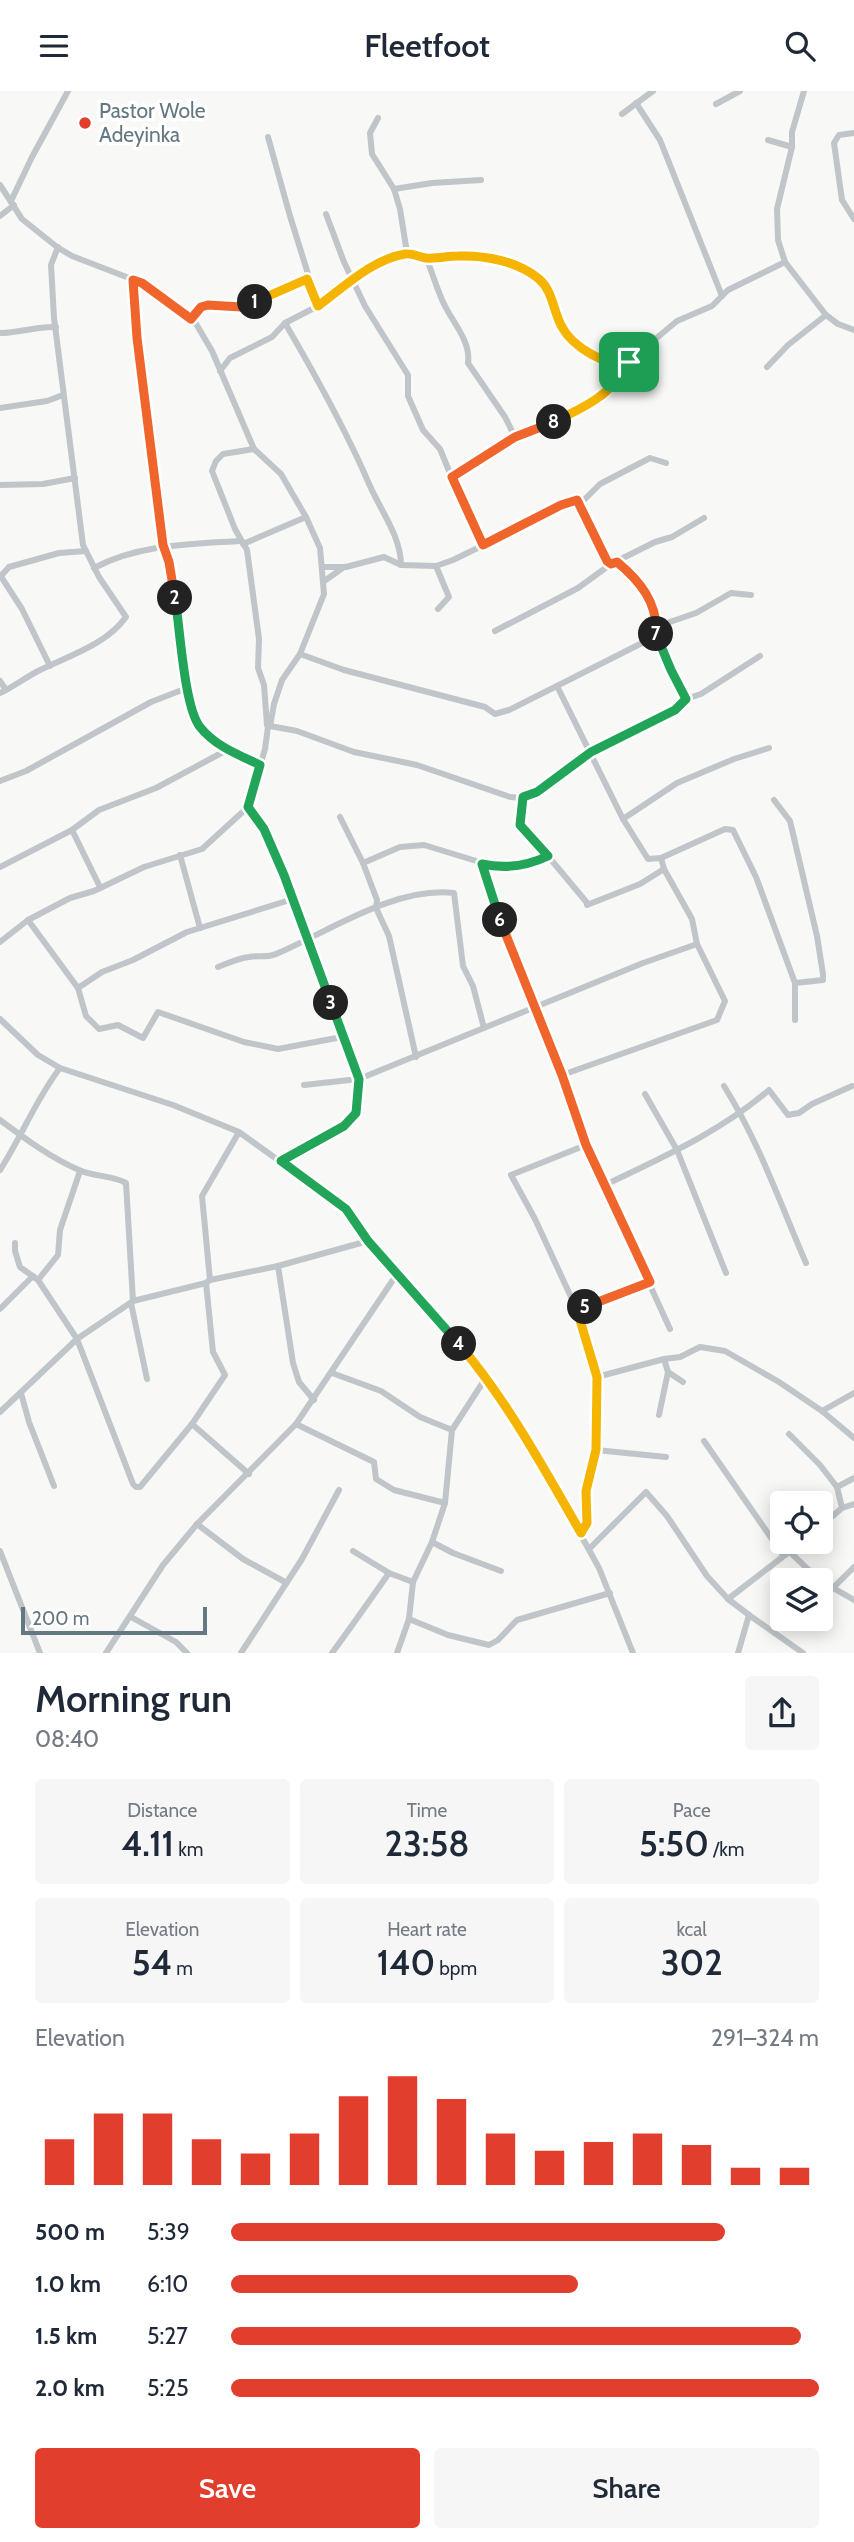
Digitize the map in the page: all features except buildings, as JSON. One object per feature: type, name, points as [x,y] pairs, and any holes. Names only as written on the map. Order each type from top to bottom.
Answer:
[{"type":"street","points":[[0,216],[12,203],[32,157],[68,91]]},
{"type":"street","points":[[622,114],[653,91]]},
{"type":"street","points":[[716,104],[740,91]]},
{"type":"street","points":[[804,91],[792,132],[792,147],[777,209],[778,240],[785,261],[826,315],[838,324],[854,330]]},
{"type":"street","points":[[636,103],[660,140],[722,296]]},
{"type":"street","points":[[378,118],[369,141],[375,162],[394,189],[407,253]]},
{"type":"street","points":[[854,133],[839,135],[834,143],[842,200],[854,219]]},
{"type":"street","points":[[268,137],[309,277],[307,279],[318,306]]},
{"type":"street","points":[[768,140],[792,147]]},
{"type":"street","points":[[394,189],[481,180]]},
{"type":"street","points":[[0,185],[22,220],[58,247],[72,256],[142,283],[191,319],[205,336],[254,449],[281,474],[306,517],[320,548],[324,594],[300,654],[282,680],[248,807],[202,849],[144,867],[69,898],[28,920],[0,942]]},
{"type":"street","points":[[326,215],[370,315],[408,375],[408,396],[414,410],[423,430],[440,449],[483,545]]},
{"type":"street","points":[[0,681],[3,692],[50,666],[61,663],[116,630],[126,617],[94,568],[82,538],[56,327],[51,265],[58,247]]},
{"type":"street","points":[[220,371],[230,358],[272,337],[285,323],[318,306],[375,265],[407,253],[426,258],[460,255],[494,258],[528,271],[545,286],[563,330],[570,337],[586,350],[608,361],[626,363],[677,321],[712,306],[728,290],[785,261]]},
{"type":"street","points":[[426,258],[444,305],[459,329],[469,354],[468,363],[505,417],[515,437]]},
{"type":"street","points":[[191,319],[201,307],[241,307],[263,300],[307,279]]},
{"type":"street","points":[[133,280],[137,338],[163,545],[171,573],[187,688],[197,724],[227,750],[260,765]]},
{"type":"street","points":[[767,367],[788,345],[826,315]]},
{"type":"street","points":[[285,323],[319,380],[366,477],[401,551],[401,565]]},
{"type":"street","points":[[0,333],[45,326],[56,327]]},
{"type":"street","points":[[215,358],[230,358]]},
{"type":"street","points":[[452,477],[515,437],[556,421],[598,398],[610,388],[616,378],[628,372],[626,363]]},
{"type":"street","points":[[0,408],[47,401],[63,395]]},
{"type":"street","points":[[254,449],[223,454],[212,471],[242,542],[252,580],[259,639],[258,668],[264,685],[269,726]]},
{"type":"street","points":[[579,505],[600,484],[650,458],[666,463]]},
{"type":"street","points":[[0,485],[44,484],[75,478]]},
{"type":"street","points":[[323,568],[384,557],[401,565],[436,566],[561,505],[577,500],[602,554],[630,572],[648,596],[657,621],[656,633],[686,699]]},
{"type":"street","points":[[94,568],[163,545],[242,542],[306,517]]},
{"type":"street","points":[[495,631],[578,588],[614,563],[645,547],[673,537],[704,518]]},
{"type":"street","points":[[50,666],[22,609],[0,576],[9,567],[59,553],[86,551]]},
{"type":"street","points":[[323,582],[345,566]]},
{"type":"street","points":[[436,566],[449,597],[438,609]]},
{"type":"street","points":[[300,654],[344,670],[485,707],[495,714],[509,710],[557,686],[656,633],[667,623],[690,616],[731,593],[751,595]]},
{"type":"street","points":[[657,621],[667,623]]},
{"type":"street","points":[[269,726],[297,731],[354,753],[417,765],[510,797],[523,797],[537,792],[591,752],[675,710],[686,699],[701,694],[760,656]]},
{"type":"street","points":[[557,686],[624,819],[648,859],[661,858],[725,829],[733,830],[756,877],[795,983],[795,1020]]},
{"type":"street","points":[[0,781],[26,771],[151,702],[187,688]]},
{"type":"street","points":[[624,819],[677,783],[734,759],[769,748]]},
{"type":"street","points":[[0,867],[72,830],[99,810],[156,788],[227,750]]},
{"type":"street","points":[[523,797],[520,825],[586,905],[640,884],[664,869]]},
{"type":"street","points":[[774,800],[790,821],[817,936],[823,974],[823,979],[795,983]]},
{"type":"street","points":[[248,807],[264,829],[309,938],[359,1079],[356,1113],[344,1126],[281,1161]]},
{"type":"street","points":[[340,817],[363,863],[377,900],[376,908],[389,936],[416,1056]]},
{"type":"street","points":[[72,830],[100,887]]},
{"type":"street","points":[[363,863],[400,847],[425,845],[496,867],[531,864],[548,856]]},
{"type":"street","points":[[180,855],[200,928]]},
{"type":"street","points":[[562,1075],[717,1020],[725,1001],[697,944],[692,919],[664,869],[661,858]]},
{"type":"street","points":[[482,864],[489,892],[562,1075],[586,1145],[670,1329]]},
{"type":"street","points":[[218,967],[247,957],[273,956],[376,908],[435,891],[454,893],[463,966],[472,986],[484,1028]]},
{"type":"street","points":[[78,988],[102,972],[133,960],[187,932],[293,899]]},
{"type":"street","points":[[28,920],[78,988],[86,1016],[99,1030],[118,1025],[143,1038],[158,1012],[244,1042],[278,1049],[342,1037]]},
{"type":"street","points":[[304,1085],[359,1079],[697,944]]},
{"type":"street","points":[[0,1019],[38,1055],[60,1068],[173,1105],[239,1132],[346,1209],[368,1241],[486,1376],[528,1441],[581,1533],[610,1593],[633,1653]]},
{"type":"street","points":[[0,1170],[22,1136],[45,1088],[60,1068]]},
{"type":"street","points":[[724,1086],[741,1114],[774,1182],[806,1263]]},
{"type":"street","points":[[605,1185],[677,1150],[741,1114],[769,1090],[788,1115],[799,1113],[811,1104],[852,1086]]},
{"type":"street","points":[[645,1094],[677,1150],[726,1273]]},
{"type":"street","points":[[0,1120],[80,1171],[117,1178],[126,1184],[132,1302],[146,1378]]},
{"type":"street","points":[[15,1243],[20,1267],[36,1278],[77,1339],[133,1485],[140,1487],[192,1424],[226,1375],[213,1352],[202,1196],[239,1132]]},
{"type":"street","points":[[581,1533],[587,1523],[586,1491],[596,1450],[597,1377],[577,1310],[535,1219],[510,1175],[586,1145]]},
{"type":"street","points":[[0,1309],[58,1255],[60,1230],[80,1171]]},
{"type":"street","points":[[0,1412],[77,1339],[132,1302],[368,1241]]},
{"type":"street","points":[[278,1266],[293,1363],[299,1382],[314,1400]]},
{"type":"street","points":[[106,1653],[163,1565],[197,1524],[296,1424],[397,1274]]},
{"type":"street","points":[[577,1310],[650,1282]]},
{"type":"street","points":[[597,1377],[680,1357],[700,1347],[725,1351],[779,1382],[822,1411],[854,1438]]},
{"type":"street","points":[[659,1416],[668,1372],[664,1359]]},
{"type":"street","points":[[668,1372],[683,1382]]},
{"type":"street","points":[[332,1373],[381,1391],[421,1417],[452,1430]]},
{"type":"street","points":[[397,1653],[409,1619],[413,1582],[432,1542],[445,1503],[452,1430],[486,1376]]},
{"type":"street","points":[[21,1393],[29,1422],[54,1486]]},
{"type":"street","points":[[822,1411],[854,1393]]},
{"type":"street","points":[[192,1424],[249,1473]]},
{"type":"street","points":[[296,1424],[374,1462],[376,1479],[394,1490],[445,1503]]},
{"type":"street","points":[[789,1434],[820,1465],[837,1487],[842,1508]]},
{"type":"street","points":[[704,1441],[783,1555],[728,1598]]},
{"type":"street","points":[[596,1450],[666,1457]]},
{"type":"street","points":[[837,1487],[854,1478]]},
{"type":"street","points":[[241,1653],[302,1559],[339,1490]]},
{"type":"street","points":[[589,1549],[646,1492],[667,1516],[707,1576],[728,1598],[803,1653]]},
{"type":"street","points":[[833,1516],[842,1508],[854,1504]]},
{"type":"street","points":[[197,1524],[243,1559],[285,1582]]},
{"type":"street","points":[[432,1542],[500,1571]]},
{"type":"street","points":[[0,1551],[40,1653]]},
{"type":"street","points":[[353,1551],[389,1573],[413,1582]]},
{"type":"street","points":[[792,1554],[807,1568]]},
{"type":"street","points":[[854,1567],[833,1588],[854,1600]]},
{"type":"street","points":[[332,1653],[389,1573]]},
{"type":"street","points":[[409,1619],[448,1635],[489,1645],[498,1640],[517,1620],[610,1593]]},
{"type":"street","points":[[738,1653],[749,1615]]},
{"type":"street","points":[[131,1617],[176,1642],[187,1653]]},
{"type":"place","name":"Pastor Wole Adeyinka","points":[[85,123]]},
{"type":"route","points":[[407,253],[426,258],[460,255],[494,258],[528,271],[541,280],[556,308],[563,330],[586,350],[608,361],[622,364],[629,362],[628,372],[616,378],[610,388],[598,398],[556,421],[515,437],[452,477],[483,545],[561,505],[577,500],[607,561],[611,564],[617,562],[630,572],[652,603],[657,621],[656,636],[686,699],[675,710],[591,752],[537,792],[523,797],[520,825],[548,856],[531,864],[496,867],[482,864],[489,892],[562,1075],[586,1145],[650,1282],[577,1310],[597,1377],[596,1450],[586,1491],[587,1523],[581,1533],[528,1441],[486,1376],[368,1241],[346,1209],[281,1161],[344,1126],[356,1113],[359,1079],[284,875],[264,829],[248,807],[260,765],[227,750],[202,730],[195,719],[187,688],[169,562],[163,545],[137,338],[133,280],[181,309],[191,319],[201,307],[241,307],[292,288],[307,279],[318,306],[375,265],[407,253]]}]
